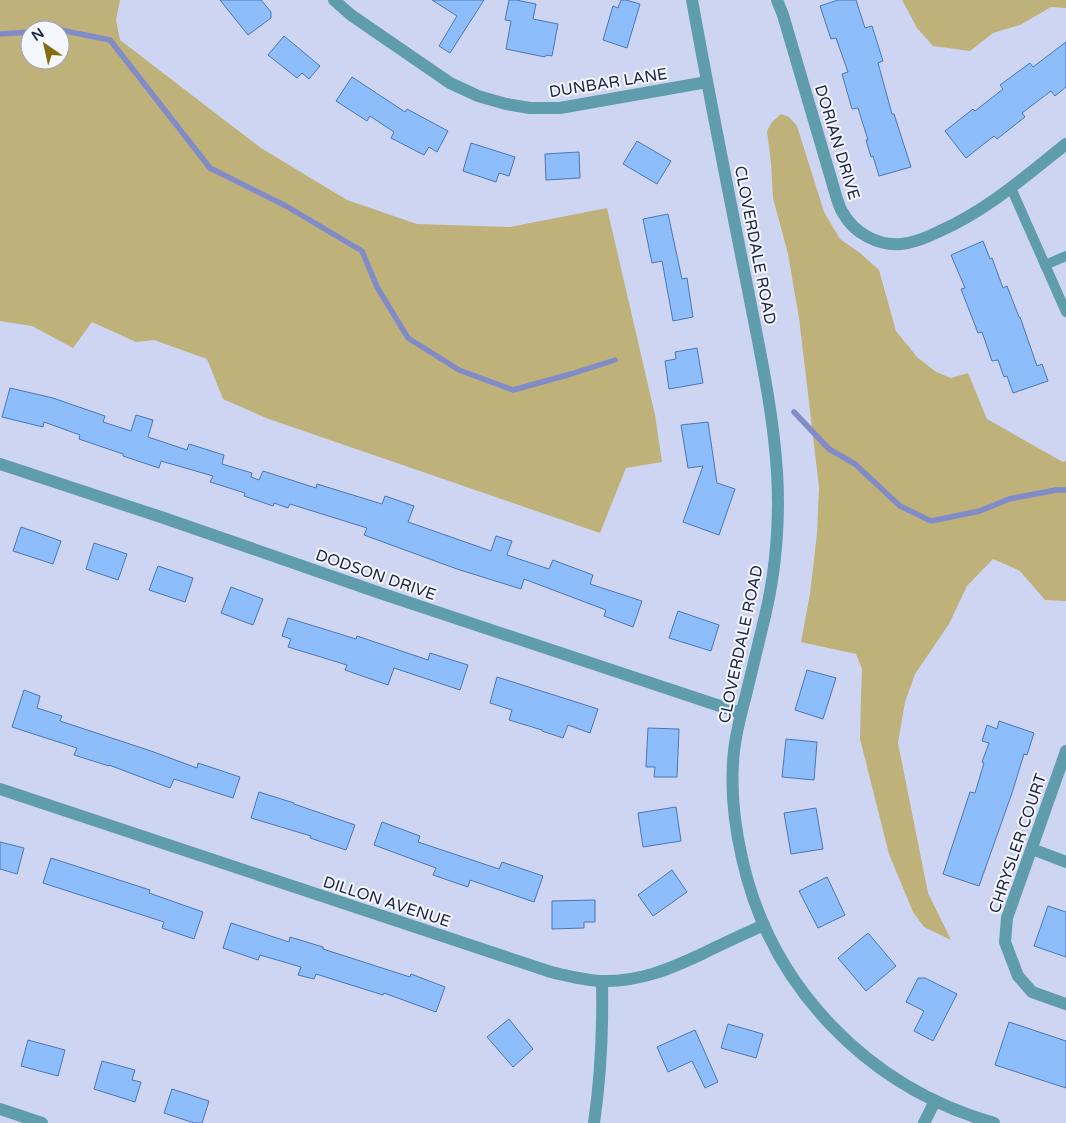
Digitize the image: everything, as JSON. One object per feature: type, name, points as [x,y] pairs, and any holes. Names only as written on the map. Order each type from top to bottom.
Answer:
[{"type":"street","name":"DUNBAR LANE","points":[[334,0],[351,15],[450,83],[478,96],[506,104],[530,108],[560,108],[707,82]]},
{"type":"street","name":"CLOVERDALE ROAD","points":[[692,0],[765,374],[778,474],[777,534],[772,584],[734,750],[732,795],[736,832],[746,877],[759,916],[776,952],[798,987],[824,1020],[855,1049],[888,1074],[935,1101],[994,1123]]},
{"type":"street","name":"DORIAN DRIVE","points":[[777,0],[842,213],[856,229],[875,241],[889,244],[911,243],[951,226],[1011,188],[1066,144]]},
{"type":"street","name":"DODSON DRIVE","points":[[0,464],[742,713]]},
{"type":"street","name":"CHRYSLER COURT","points":[[1066,751],[1007,918],[1005,942],[1018,976],[1032,992],[1066,1004]]},
{"type":"street","name":"DILLON AVENUE","points":[[0,790],[551,972],[581,978],[602,981],[642,977],[663,971],[764,925]]},
{"type":"street","points":[[1032,849],[1066,862]]},
{"type":"street","points":[[594,1123],[602,1054],[602,981]]},
{"type":"street","points":[[924,1123],[935,1101]]},
{"type":"street","points":[[0,1109],[42,1123]]},
{"type":"lane","points":[[1011,188],[1066,312]]},
{"type":"lane","points":[[1045,265],[1066,256]]},
{"type":"shaded area","points":[[0,0],[120,0],[116,20],[120,40],[261,148],[347,200],[417,224],[510,227],[607,208],[655,415],[662,462],[626,468],[600,533],[266,418],[223,399],[207,359],[154,340],[136,342],[92,322],[73,348],[32,326],[0,321]]},
{"type":"shaded area","points":[[902,0],[1066,0],[1066,8],[1051,7],[1020,25],[993,33],[970,51],[933,46],[917,28]]},
{"type":"shaded area","points":[[781,114],[789,117],[797,126],[824,212],[840,239],[879,270],[896,331],[917,357],[936,372],[951,378],[968,373],[987,419],[1063,462],[1066,461],[1066,601],[1045,600],[1020,571],[993,559],[967,586],[949,624],[915,674],[905,702],[898,743],[928,893],[951,940],[924,927],[913,912],[889,854],[860,739],[862,669],[856,654],[801,642],[810,594],[817,534],[819,487],[799,318],[788,254],[773,198],[767,131],[772,122]]},
{"type":"building","points":[[220,0],[261,0],[271,12],[271,18],[248,35]]},
{"type":"building","points":[[432,0],[484,0],[450,53],[439,46],[457,16]]},
{"type":"building","points":[[509,0],[536,4],[533,19],[558,24],[552,56],[546,55],[545,57],[506,49],[511,21],[505,20]]},
{"type":"building","points":[[621,0],[640,4],[627,48],[603,40],[613,6],[618,8]]},
{"type":"building","points":[[838,0],[856,0],[865,28],[872,26],[883,61],[878,63],[892,114],[894,114],[911,167],[879,176],[873,156],[871,157],[858,108],[852,109],[842,74],[848,72],[836,38],[831,39],[820,6]]},
{"type":"building","points":[[284,36],[320,66],[309,79],[302,73],[297,78],[268,55]]},
{"type":"building","points":[[1066,42],[1066,87],[1055,96],[1051,91],[1022,113],[1025,117],[997,139],[994,136],[966,158],[945,131],[1003,89],[1000,85],[1030,63],[1033,67]]},
{"type":"building","points":[[352,77],[405,112],[407,109],[448,131],[437,152],[429,147],[424,155],[391,138],[394,132],[370,116],[367,121],[336,101]]},
{"type":"building","points":[[637,141],[671,161],[657,184],[623,164]]},
{"type":"building","points":[[471,143],[515,157],[509,176],[499,173],[496,182],[463,171]]},
{"type":"building","points":[[579,152],[580,178],[546,180],[545,154]]},
{"type":"building","points":[[668,214],[682,279],[687,278],[693,317],[673,321],[662,261],[652,263],[643,219]]},
{"type":"building","points":[[983,241],[990,259],[992,258],[1003,288],[1007,286],[1037,366],[1042,364],[1048,381],[1013,393],[1007,376],[1004,377],[998,360],[992,361],[982,332],[978,333],[961,289],[965,288],[951,255]]},
{"type":"building","points":[[697,348],[703,383],[669,389],[665,361],[676,359],[675,352]]},
{"type":"building","points":[[10,388],[53,398],[105,416],[103,422],[131,431],[136,415],[153,420],[148,437],[187,450],[189,444],[224,455],[222,464],[252,473],[251,477],[259,480],[263,471],[316,488],[317,484],[382,504],[385,496],[414,506],[408,522],[491,551],[496,536],[512,541],[507,555],[549,569],[553,560],[593,575],[590,584],[642,601],[633,627],[604,616],[606,610],[524,579],[521,589],[457,569],[364,535],[367,528],[290,504],[288,508],[274,503],[273,506],[244,496],[245,493],[210,482],[213,476],[161,461],[159,468],[79,439],[80,435],[44,422],[43,427],[2,417]]},
{"type":"building","points":[[708,422],[717,483],[735,489],[719,535],[683,522],[703,466],[688,468],[681,425]]},
{"type":"building","points":[[21,527],[61,541],[53,564],[13,551]]},
{"type":"building","points":[[94,543],[127,554],[118,580],[86,569]]},
{"type":"building","points":[[158,566],[193,578],[185,602],[149,590]]},
{"type":"building","points":[[231,587],[263,599],[253,625],[221,613]]},
{"type":"building","points":[[678,611],[719,625],[711,651],[669,638]]},
{"type":"building","points":[[288,618],[356,639],[357,636],[428,660],[430,653],[468,665],[460,690],[394,668],[388,685],[345,670],[347,665],[288,647],[291,639],[282,636]]},
{"type":"building","points":[[807,670],[836,678],[823,719],[795,710]]},
{"type":"building","points":[[497,677],[598,709],[590,733],[568,725],[563,738],[509,720],[512,710],[490,703]]},
{"type":"building","points":[[24,690],[40,696],[37,708],[62,716],[60,721],[197,768],[198,763],[240,777],[233,798],[174,779],[170,788],[109,765],[74,755],[77,748],[12,727]]},
{"type":"building","points":[[999,721],[1034,733],[1027,755],[1024,754],[979,886],[943,874],[970,792],[975,793],[984,763],[982,762],[989,743],[982,741],[987,725],[997,729]]},
{"type":"building","points":[[648,728],[679,729],[677,777],[654,777],[655,767],[646,767]]},
{"type":"building","points":[[786,739],[817,742],[814,780],[782,777]]},
{"type":"building","points":[[259,792],[355,825],[346,850],[310,838],[311,836],[251,818]]},
{"type":"building","points":[[676,807],[681,841],[643,847],[638,813]]},
{"type":"building","points":[[816,808],[823,849],[791,854],[784,813]]},
{"type":"building","points":[[382,822],[420,836],[418,842],[499,869],[502,862],[543,876],[534,902],[470,880],[468,887],[433,875],[436,868],[374,845]]},
{"type":"building","points":[[0,842],[24,848],[17,874],[0,869]]},
{"type":"building","points":[[51,858],[150,890],[149,893],[203,912],[194,939],[162,928],[164,922],[43,883]]},
{"type":"building","points":[[672,870],[687,892],[653,916],[638,895]]},
{"type":"building","points":[[827,877],[845,915],[818,928],[799,891]]},
{"type":"building","points":[[595,900],[595,922],[584,922],[584,928],[552,929],[552,901]]},
{"type":"building","points":[[1048,906],[1066,912],[1066,957],[1034,946]]},
{"type":"building","points":[[231,923],[289,942],[290,937],[410,977],[411,974],[445,987],[436,1012],[384,993],[383,995],[316,974],[314,979],[298,975],[301,967],[260,955],[258,960],[223,948]]},
{"type":"building","points":[[868,933],[896,966],[866,991],[838,958]]},
{"type":"building","points":[[918,978],[925,978],[957,994],[933,1041],[914,1031],[924,1011],[906,1002]]},
{"type":"building","points":[[509,1019],[533,1049],[513,1067],[487,1037]]},
{"type":"building","points":[[1009,1022],[1066,1041],[1066,1088],[995,1065]]},
{"type":"building","points":[[728,1024],[763,1034],[756,1058],[721,1048]]},
{"type":"building","points":[[695,1030],[718,1082],[705,1088],[692,1061],[668,1072],[657,1047]]},
{"type":"building","points":[[28,1040],[65,1050],[58,1076],[21,1066]]},
{"type":"building","points":[[102,1061],[135,1070],[132,1080],[141,1082],[135,1102],[94,1089]]},
{"type":"building","points":[[172,1089],[209,1101],[202,1123],[194,1123],[164,1113]]},
{"type":"waterway","points":[[70,32],[110,40],[210,168],[286,206],[362,251],[377,287],[408,338],[459,370],[513,390],[615,360]]},
{"type":"waterway","points":[[0,34],[20,33]]},
{"type":"waterway","points":[[794,412],[829,449],[855,464],[900,506],[931,521],[980,511],[1009,499],[1056,490],[1066,490]]}]
